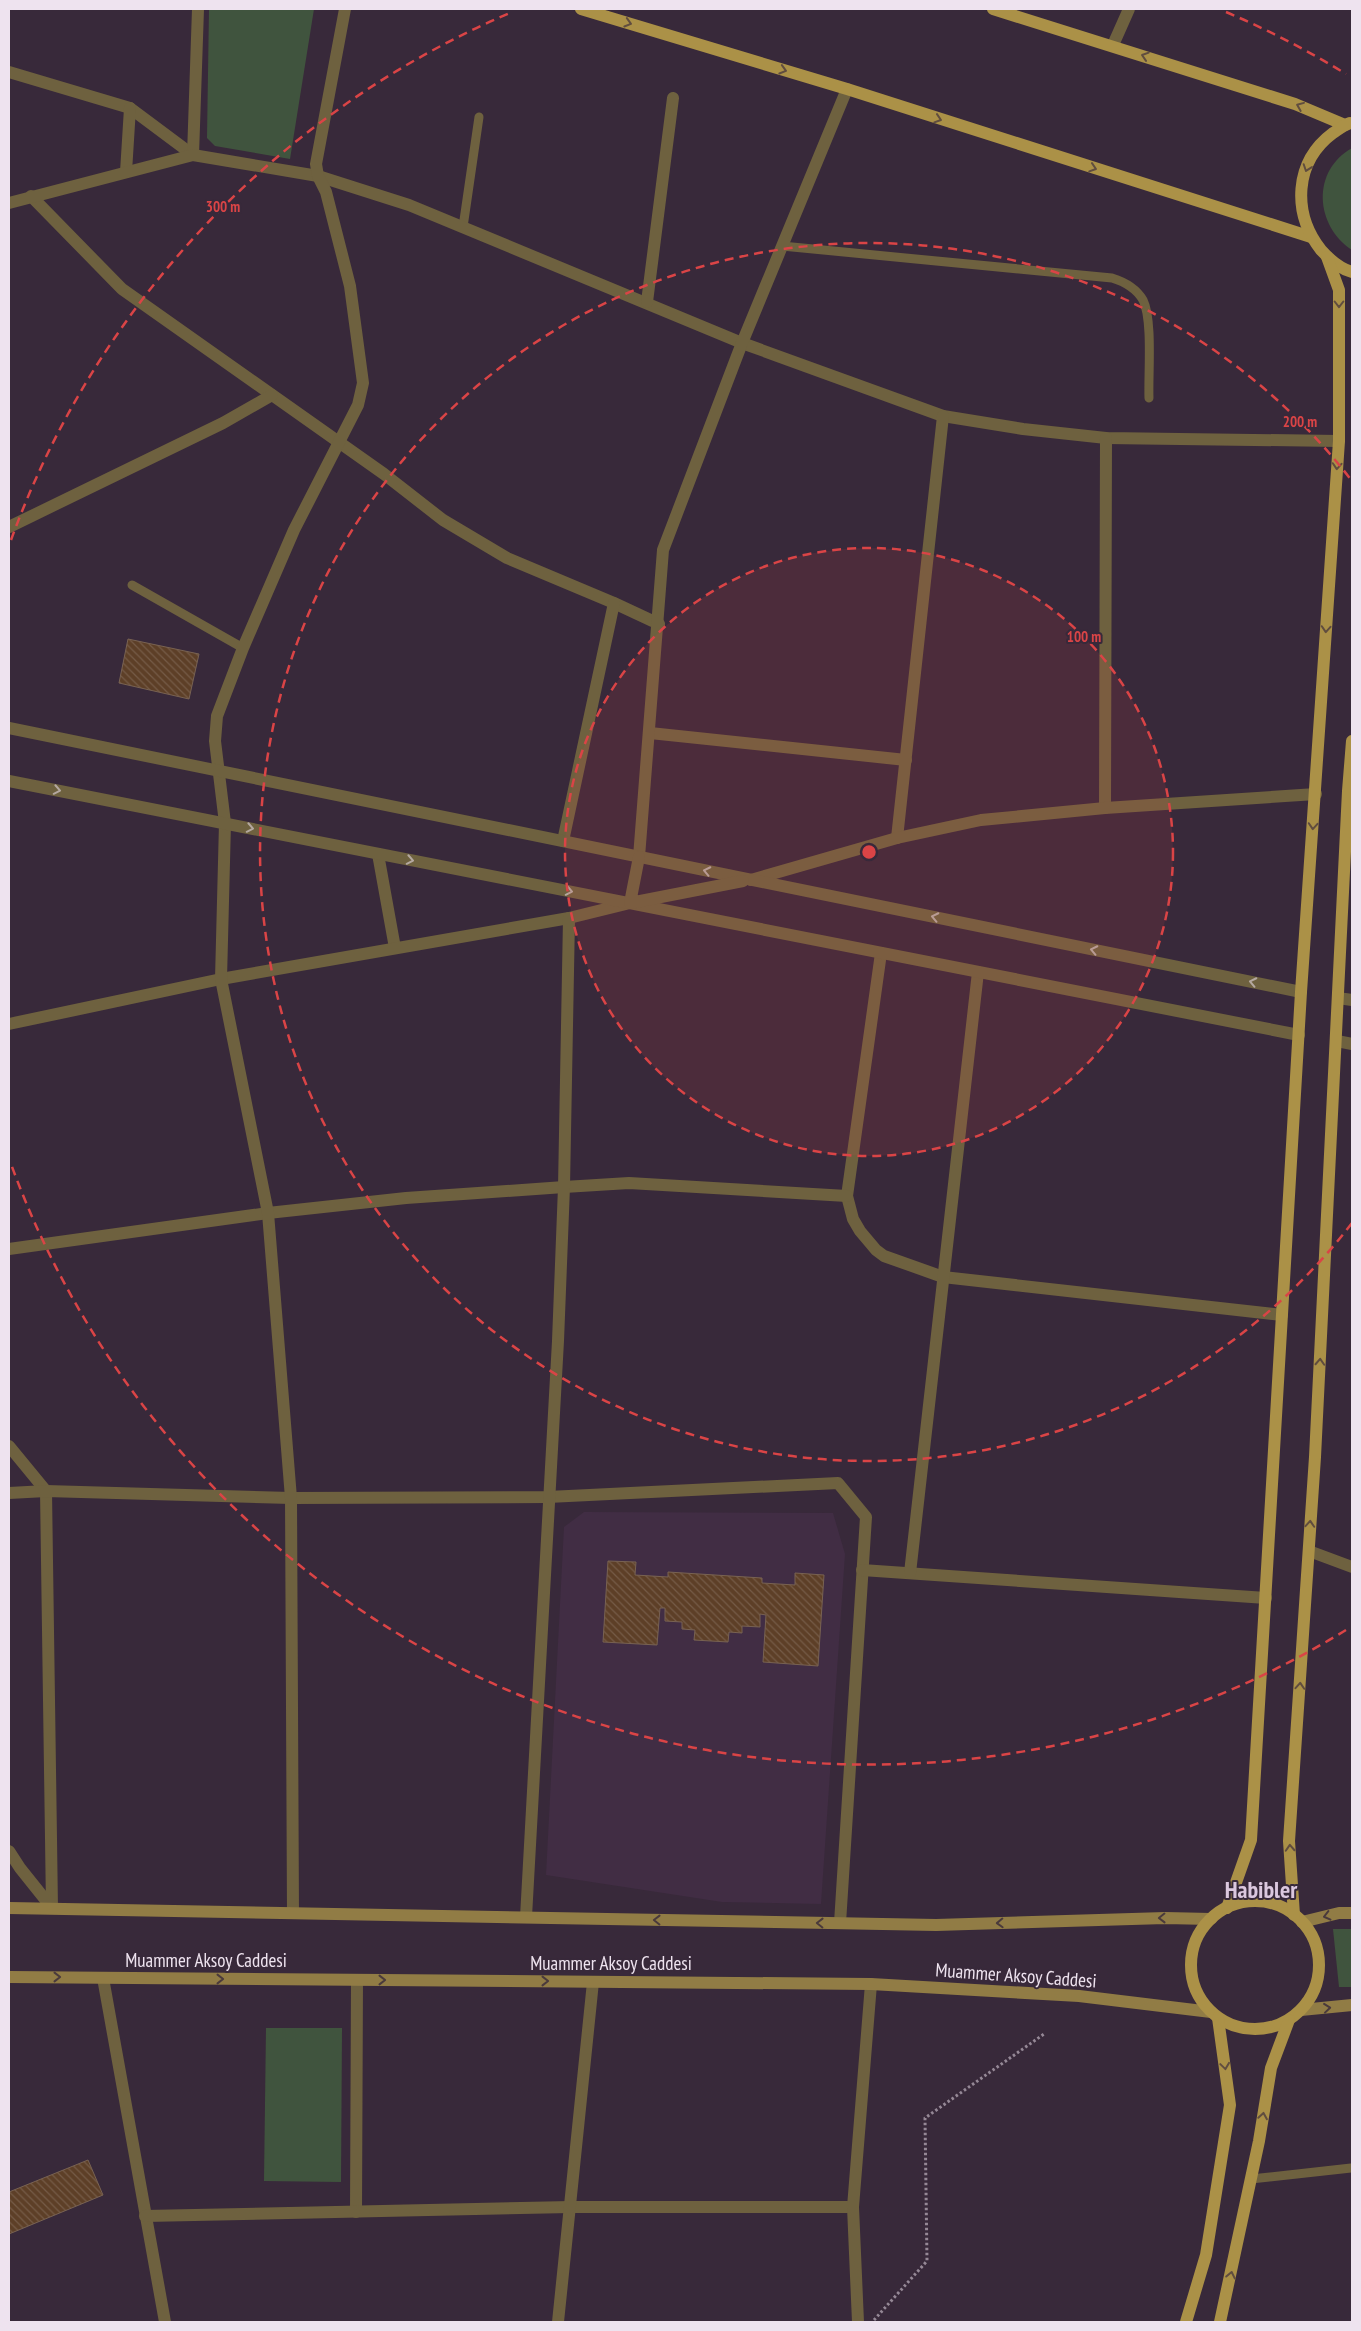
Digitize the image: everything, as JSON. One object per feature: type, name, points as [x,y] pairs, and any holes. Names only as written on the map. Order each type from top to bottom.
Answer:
[{"type":"main road","points":[[581,9],[847,89],[1311,237]]},
{"type":"main road","points":[[993,9],[1112,45],[1349,123]]},
{"type":"main road","points":[[1227,1908],[1251,1840],[1301,992],[1339,441],[1339,290],[1327,257],[1311,237],[1302,212],[1302,186],[1309,161],[1324,140],[1349,123]]},
{"type":"main road","points":[[1327,257],[1352,272]]},
{"type":"main road","points":[[1298,1918],[1289,1841],[1309,1551],[1352,741]]},
{"type":"main road","points":[[1244,1902],[1261,1902],[1278,1906],[1298,1918],[1313,1938],[1318,1953],[1319,1969],[1317,1984],[1301,2010],[1289,2020],[1272,2027],[1253,2030],[1235,2026],[1215,2015],[1204,2005],[1195,1988],[1191,1970],[1192,1951],[1199,1933],[1211,1919],[1227,1908],[1244,1902]]},
{"type":"main road","points":[[9,1908],[936,1925],[1165,1918],[1211,1919]]},
{"type":"main road","points":[[1298,1918],[1352,1913]]},
{"type":"main road","name":"Muammer Aksoy Caddesi","points":[[9,1977],[871,1984],[1079,1996],[1215,2015]]},
{"type":"main road","points":[[1301,2010],[1352,2005]]},
{"type":"main road","points":[[1186,2322],[1206,2255],[1230,2105],[1215,2015]]},
{"type":"main road","points":[[1220,2322],[1251,2178],[1271,2068],[1289,2020]]},
{"type":"street","points":[[194,155],[198,9]]},
{"type":"street","points":[[293,1913],[291,1498],[268,1213],[221,980],[225,823],[215,741],[217,716],[243,648],[294,530],[358,405],[363,383],[350,286],[326,192],[318,176],[316,164],[345,9]]},
{"type":"street","points":[[1112,45],[1129,9]]},
{"type":"street","points":[[9,72],[130,108],[194,155]]},
{"type":"street","points":[[630,904],[639,857],[659,624],[663,550],[742,343],[847,89]]},
{"type":"street","points":[[647,302],[673,98]]},
{"type":"street","points":[[126,172],[130,108]]},
{"type":"street","points":[[9,203],[194,155],[318,176],[409,205],[647,302],[742,343],[943,416],[1023,429],[1106,438],[1339,441]]},
{"type":"street","points":[[31,196],[122,289],[339,442],[443,520],[506,558],[614,602],[659,624]]},
{"type":"street","points":[[9,527],[223,423],[272,395]]},
{"type":"street","points":[[897,838],[943,416]]},
{"type":"street","points":[[1105,808],[1106,438]]},
{"type":"street","points":[[563,841],[614,602]]},
{"type":"street","points":[[9,728],[1301,992]]},
{"type":"street","points":[[650,733],[906,760]]},
{"type":"street","points":[[9,781],[1299,1035]]},
{"type":"street","points":[[9,1024],[221,980],[569,918],[751,880],[897,838],[981,820],[1105,808],[1316,794]]},
{"type":"street","points":[[378,854],[395,948]]},
{"type":"street","points":[[526,1917],[564,1187],[569,918]]},
{"type":"street","points":[[881,953],[847,1196],[856,1225],[876,1250],[884,1256],[943,1277],[1282,1316]]},
{"type":"street","points":[[910,1573],[978,972]]},
{"type":"street","points":[[1338,998],[1352,1000]]},
{"type":"street","points":[[1337,1041],[1352,1044]]},
{"type":"street","points":[[9,1249],[268,1213],[406,1198],[564,1187],[629,1183],[847,1196]]},
{"type":"street","points":[[9,1446],[46,1491],[52,1908]]},
{"type":"street","points":[[9,1493],[46,1491],[291,1498],[548,1497],[838,1483],[866,1517],[840,1923]]},
{"type":"street","points":[[1309,1551],[1352,1568]]},
{"type":"street","points":[[862,1570],[1266,1598]]},
{"type":"street","points":[[9,1850],[20,1868],[52,1908]]},
{"type":"street","points":[[102,1978],[165,2322]]},
{"type":"street","points":[[356,2212],[357,1980]]},
{"type":"street","points":[[558,2322],[594,1982]]},
{"type":"street","points":[[858,2322],[853,2207],[871,1984]]},
{"type":"street","points":[[145,2216],[571,2207],[853,2207]]},
{"type":"lane","points":[[463,227],[479,117]]},
{"type":"lane","points":[[782,246],[1112,278],[1122,281],[1138,293],[1146,307],[1149,398]]},
{"type":"lane","points":[[132,585],[243,648]]},
{"type":"lane","points":[[1251,2178],[1351,2168]]},
{"type":"path","points":[[872,2322],[927,2261],[925,2118],[1044,2034]]},
{"type":"shaded area","points":[[584,1512],[833,1513],[845,1554],[821,1904],[722,1902],[546,1875],[564,1527]]},
{"type":"green space","points":[[209,9],[314,9],[290,159],[215,146],[207,138]]},
{"type":"green space","points":[[1352,148],[1352,250],[1340,240],[1331,227],[1325,213],[1323,199],[1324,184],[1330,170],[1339,158]]},
{"type":"green space","points":[[1333,1929],[1352,1929],[1352,1987],[1339,1987]]},
{"type":"green space","points":[[266,2028],[342,2028],[341,2182],[264,2181]]},
{"type":"building","points":[[128,639],[199,654],[189,699],[119,683]]},
{"type":"building","points":[[608,1561],[636,1562],[635,1575],[668,1577],[668,1572],[762,1578],[762,1583],[795,1585],[795,1573],[824,1575],[818,1666],[763,1662],[766,1615],[760,1614],[760,1627],[742,1626],[742,1633],[729,1632],[728,1642],[694,1640],[695,1630],[682,1629],[682,1622],[665,1621],[665,1608],[660,1608],[657,1645],[603,1642]]},
{"type":"building","points":[[88,2160],[103,2195],[9,2234],[9,2192]]},
{"type":"district","name":"Habibler","points":[[1261,1889]]}]
